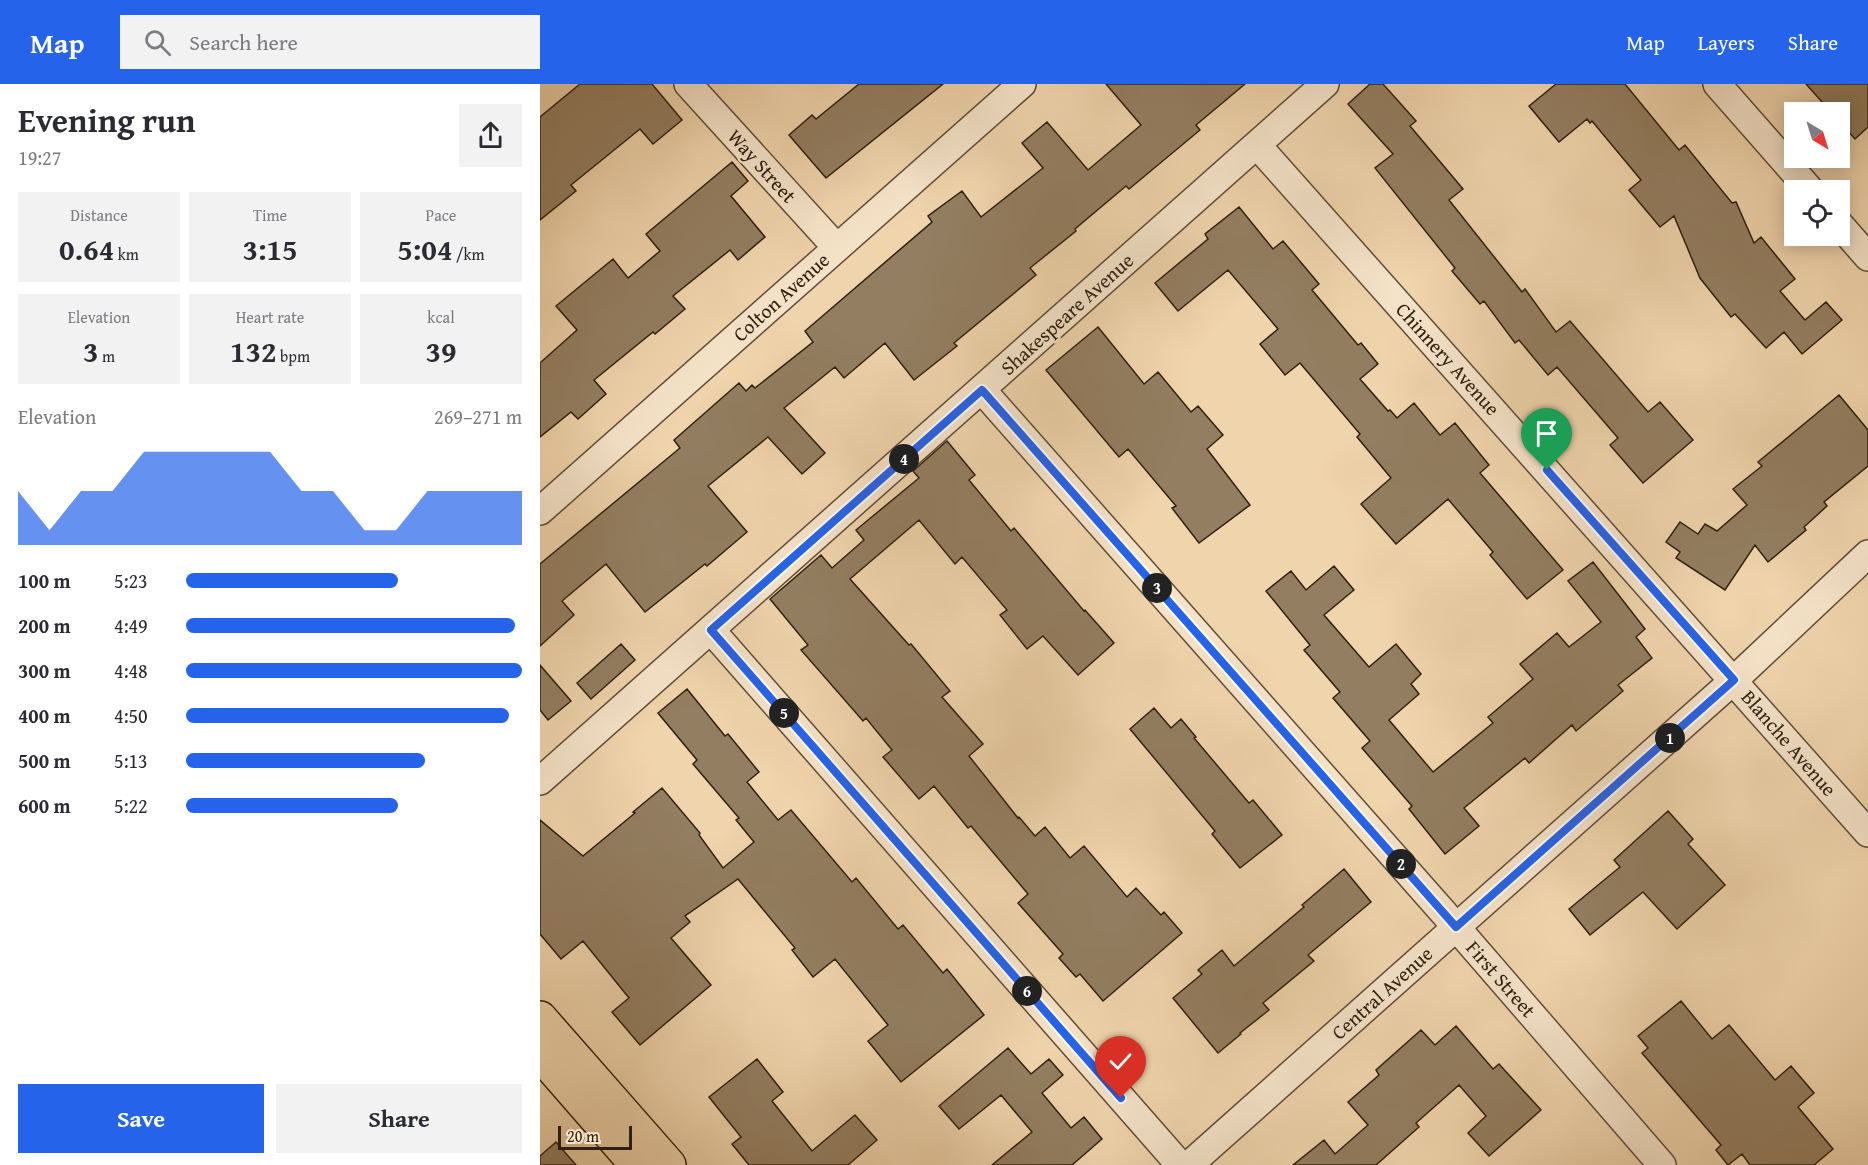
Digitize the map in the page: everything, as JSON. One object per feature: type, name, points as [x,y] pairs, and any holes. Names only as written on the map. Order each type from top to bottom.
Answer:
[{"type":"main road","points":[[540,1018],[669,1165]]},
{"type":"main road","points":[[540,1054],[637,1165]]},
{"type":"street","name":"Way Street","points":[[688,84],[837,248]]},
{"type":"street","name":"Colton Avenue","points":[[540,511],[1022,84]]},
{"type":"street","name":"Shakespeare Avenue","points":[[540,781],[1324,84]]},
{"type":"street","points":[[1717,84],[1801,180]]},
{"type":"street","name":"Chinnery Avenue","points":[[1257,145],[1734,680]]},
{"type":"street","points":[[1850,237],[1868,257]]},
{"type":"street","name":"First Street","points":[[982,390],[1456,927],[1662,1165]]},
{"type":"street","name":"Central Avenue","points":[[1189,1165],[1734,680],[1868,554]]},
{"type":"street","points":[[711,630],[1180,1165]]},
{"type":"street","name":"Blanche Avenue","points":[[1734,680],[1868,833]]},
{"type":"building","points":[[580,84],[652,84],[682,120],[653,144],[640,129],[571,185],[576,191],[540,220],[540,117]]},
{"type":"building","points":[[859,84],[943,84],[826,178],[789,135],[812,115],[816,119]]},
{"type":"building","points":[[1106,84],[1245,84],[1196,125],[1200,130],[1129,189],[1126,186],[1030,268],[1036,275],[954,343],[957,346],[914,380],[885,343],[844,378],[835,367],[784,408],[825,453],[802,474],[768,437],[708,486],[747,532],[707,566],[705,564],[645,612],[606,564],[562,601],[574,615],[540,646],[540,564],[680,448],[674,440],[739,383],[746,391],[752,385],[755,388],[813,342],[805,331],[932,222],[928,216],[962,191],[981,217],[1043,168],[1022,143],[1047,122],[1088,170],[1141,125]]},
{"type":"building","points":[[1370,84],[1383,84],[1416,121],[1410,126],[1463,189],[1449,200],[1522,292],[1525,289],[1556,332],[1570,321],[1648,412],[1660,402],[1693,440],[1643,483],[1610,445],[1618,438],[1557,367],[1548,375],[1519,340],[1515,343],[1484,301],[1480,304],[1452,271],[1455,268],[1375,168],[1393,154],[1348,104]]},
{"type":"building","points":[[1556,84],[1625,84],[1679,150],[1685,145],[1732,203],[1736,202],[1754,243],[1761,237],[1795,279],[1780,291],[1805,320],[1826,302],[1842,320],[1802,354],[1784,332],[1766,348],[1735,314],[1731,317],[1700,278],[1674,216],[1660,227],[1629,190],[1641,180],[1592,121],[1590,123],[1587,119],[1559,142],[1529,106]]},
{"type":"building","points":[[1806,84],[1868,84],[1868,127],[1855,139],[1850,133],[1850,102],[1822,102]]},
{"type":"building","points":[[732,162],[748,181],[731,196],[765,237],[738,260],[730,250],[673,296],[685,309],[594,380],[606,394],[578,419],[571,412],[540,437],[540,363],[577,330],[556,306],[613,259],[628,278],[660,251],[646,234]]},
{"type":"building","points":[[1239,207],[1273,249],[1283,241],[1319,284],[1312,290],[1358,345],[1361,343],[1378,364],[1360,379],[1388,411],[1390,410],[1397,418],[1414,403],[1440,435],[1455,423],[1489,465],[1480,473],[1563,570],[1527,599],[1490,555],[1493,552],[1448,499],[1396,544],[1361,504],[1391,478],[1357,437],[1360,434],[1300,363],[1285,375],[1260,344],[1278,329],[1228,270],[1178,311],[1155,283],[1208,239],[1205,234]]},
{"type":"building","points":[[1098,327],[1144,384],[1158,372],[1191,412],[1198,406],[1223,435],[1207,449],[1250,505],[1199,543],[1172,508],[1176,506],[1128,449],[1119,457],[1046,370]]},
{"type":"building","points":[[1839,395],[1868,430],[1868,466],[1824,502],[1827,506],[1804,527],[1806,530],[1768,562],[1755,545],[1725,590],[1676,558],[1680,552],[1666,542],[1680,522],[1698,534],[1705,524],[1717,531],[1747,505],[1733,489],[1762,466],[1758,462]]},
{"type":"building","points":[[947,441],[975,475],[969,480],[1011,531],[1014,528],[1114,643],[1078,675],[1043,636],[1027,649],[1000,615],[1007,610],[962,557],[955,564],[919,520],[850,579],[909,645],[911,644],[950,691],[942,697],[983,744],[969,756],[1018,818],[1035,836],[1045,827],[1070,858],[1084,846],[1127,897],[1136,888],[1161,915],[1164,912],[1182,933],[1103,1001],[1080,974],[1076,977],[1059,958],[1063,954],[1018,903],[1028,894],[971,826],[968,828],[934,786],[919,799],[883,757],[892,750],[866,718],[863,721],[801,650],[808,645],[770,599],[821,555],[832,568],[864,540],[856,530],[919,478],[913,471]]},
{"type":"building","points":[[1593,562],[1645,629],[1636,637],[1652,658],[1618,685],[1623,691],[1576,731],[1572,725],[1529,763],[1525,758],[1464,808],[1479,826],[1445,854],[1409,809],[1412,806],[1362,748],[1370,741],[1333,698],[1340,692],[1304,650],[1310,645],[1266,591],[1291,571],[1306,590],[1334,566],[1354,590],[1324,615],[1369,667],[1396,644],[1421,674],[1411,684],[1419,694],[1389,720],[1433,772],[1493,723],[1488,717],[1533,679],[1520,664],[1557,633],[1569,647],[1601,622],[1568,581]]},
{"type":"building","points":[[621,644],[635,660],[591,699],[577,683]]},
{"type":"building","points":[[540,665],[571,701],[548,720],[540,710]]},
{"type":"building","points":[[687,689],[725,736],[728,734],[759,772],[747,782],[778,820],[791,810],[852,882],[856,878],[898,929],[903,925],[943,973],[947,969],[984,1015],[901,1082],[868,1041],[888,1025],[835,959],[813,977],[792,950],[795,948],[738,879],[685,916],[690,922],[671,938],[711,985],[640,1045],[612,1012],[629,998],[583,941],[561,959],[540,934],[540,820],[583,856],[662,788],[700,833],[699,835],[723,868],[754,842],[736,820],[739,818],[693,764],[697,760],[658,713]]},
{"type":"building","points":[[1154,708],[1171,728],[1181,719],[1196,737],[1194,738],[1249,803],[1253,800],[1282,835],[1240,868],[1212,834],[1215,831],[1130,729]]},
{"type":"building","points":[[1668,811],[1693,839],[1688,844],[1725,885],[1677,929],[1643,892],[1590,935],[1569,909],[1620,867],[1614,860]]},
{"type":"building","points":[[1344,869],[1371,902],[1308,955],[1314,961],[1263,1003],[1269,1010],[1218,1053],[1173,998],[1202,974],[1198,970],[1222,950],[1234,966],[1304,907],[1302,905]]},
{"type":"building","points":[[1681,1001],[1712,1039],[1729,1025],[1775,1080],[1791,1066],[1814,1093],[1798,1107],[1833,1149],[1814,1165],[1750,1165],[1742,1154],[1728,1165],[1716,1150],[1721,1145],[1642,1053],[1648,1048],[1638,1036]]},
{"type":"building","points":[[1456,1026],[1493,1069],[1499,1064],[1541,1110],[1489,1156],[1468,1133],[1486,1116],[1459,1085],[1416,1123],[1419,1127],[1376,1165],[1293,1165],[1324,1140],[1335,1154],[1368,1125],[1348,1102],[1379,1075],[1376,1070],[1421,1030],[1435,1045]]},
{"type":"building","points":[[1008,1048],[1031,1074],[1049,1059],[1063,1075],[1042,1093],[1071,1128],[1084,1117],[1102,1139],[1072,1165],[992,1165],[1032,1132],[1001,1095],[959,1129],[939,1106]]},
{"type":"building","points":[[757,1059],[783,1092],[772,1101],[812,1151],[855,1115],[877,1140],[848,1165],[749,1165],[732,1144],[741,1137],[709,1097]]},
{"type":"building","points":[[556,1142],[576,1165],[540,1165],[540,1156]]},
{"type":"route","points":[[1121,1098],[711,630],[982,390],[1456,927],[1734,680],[1547,470]]}]
